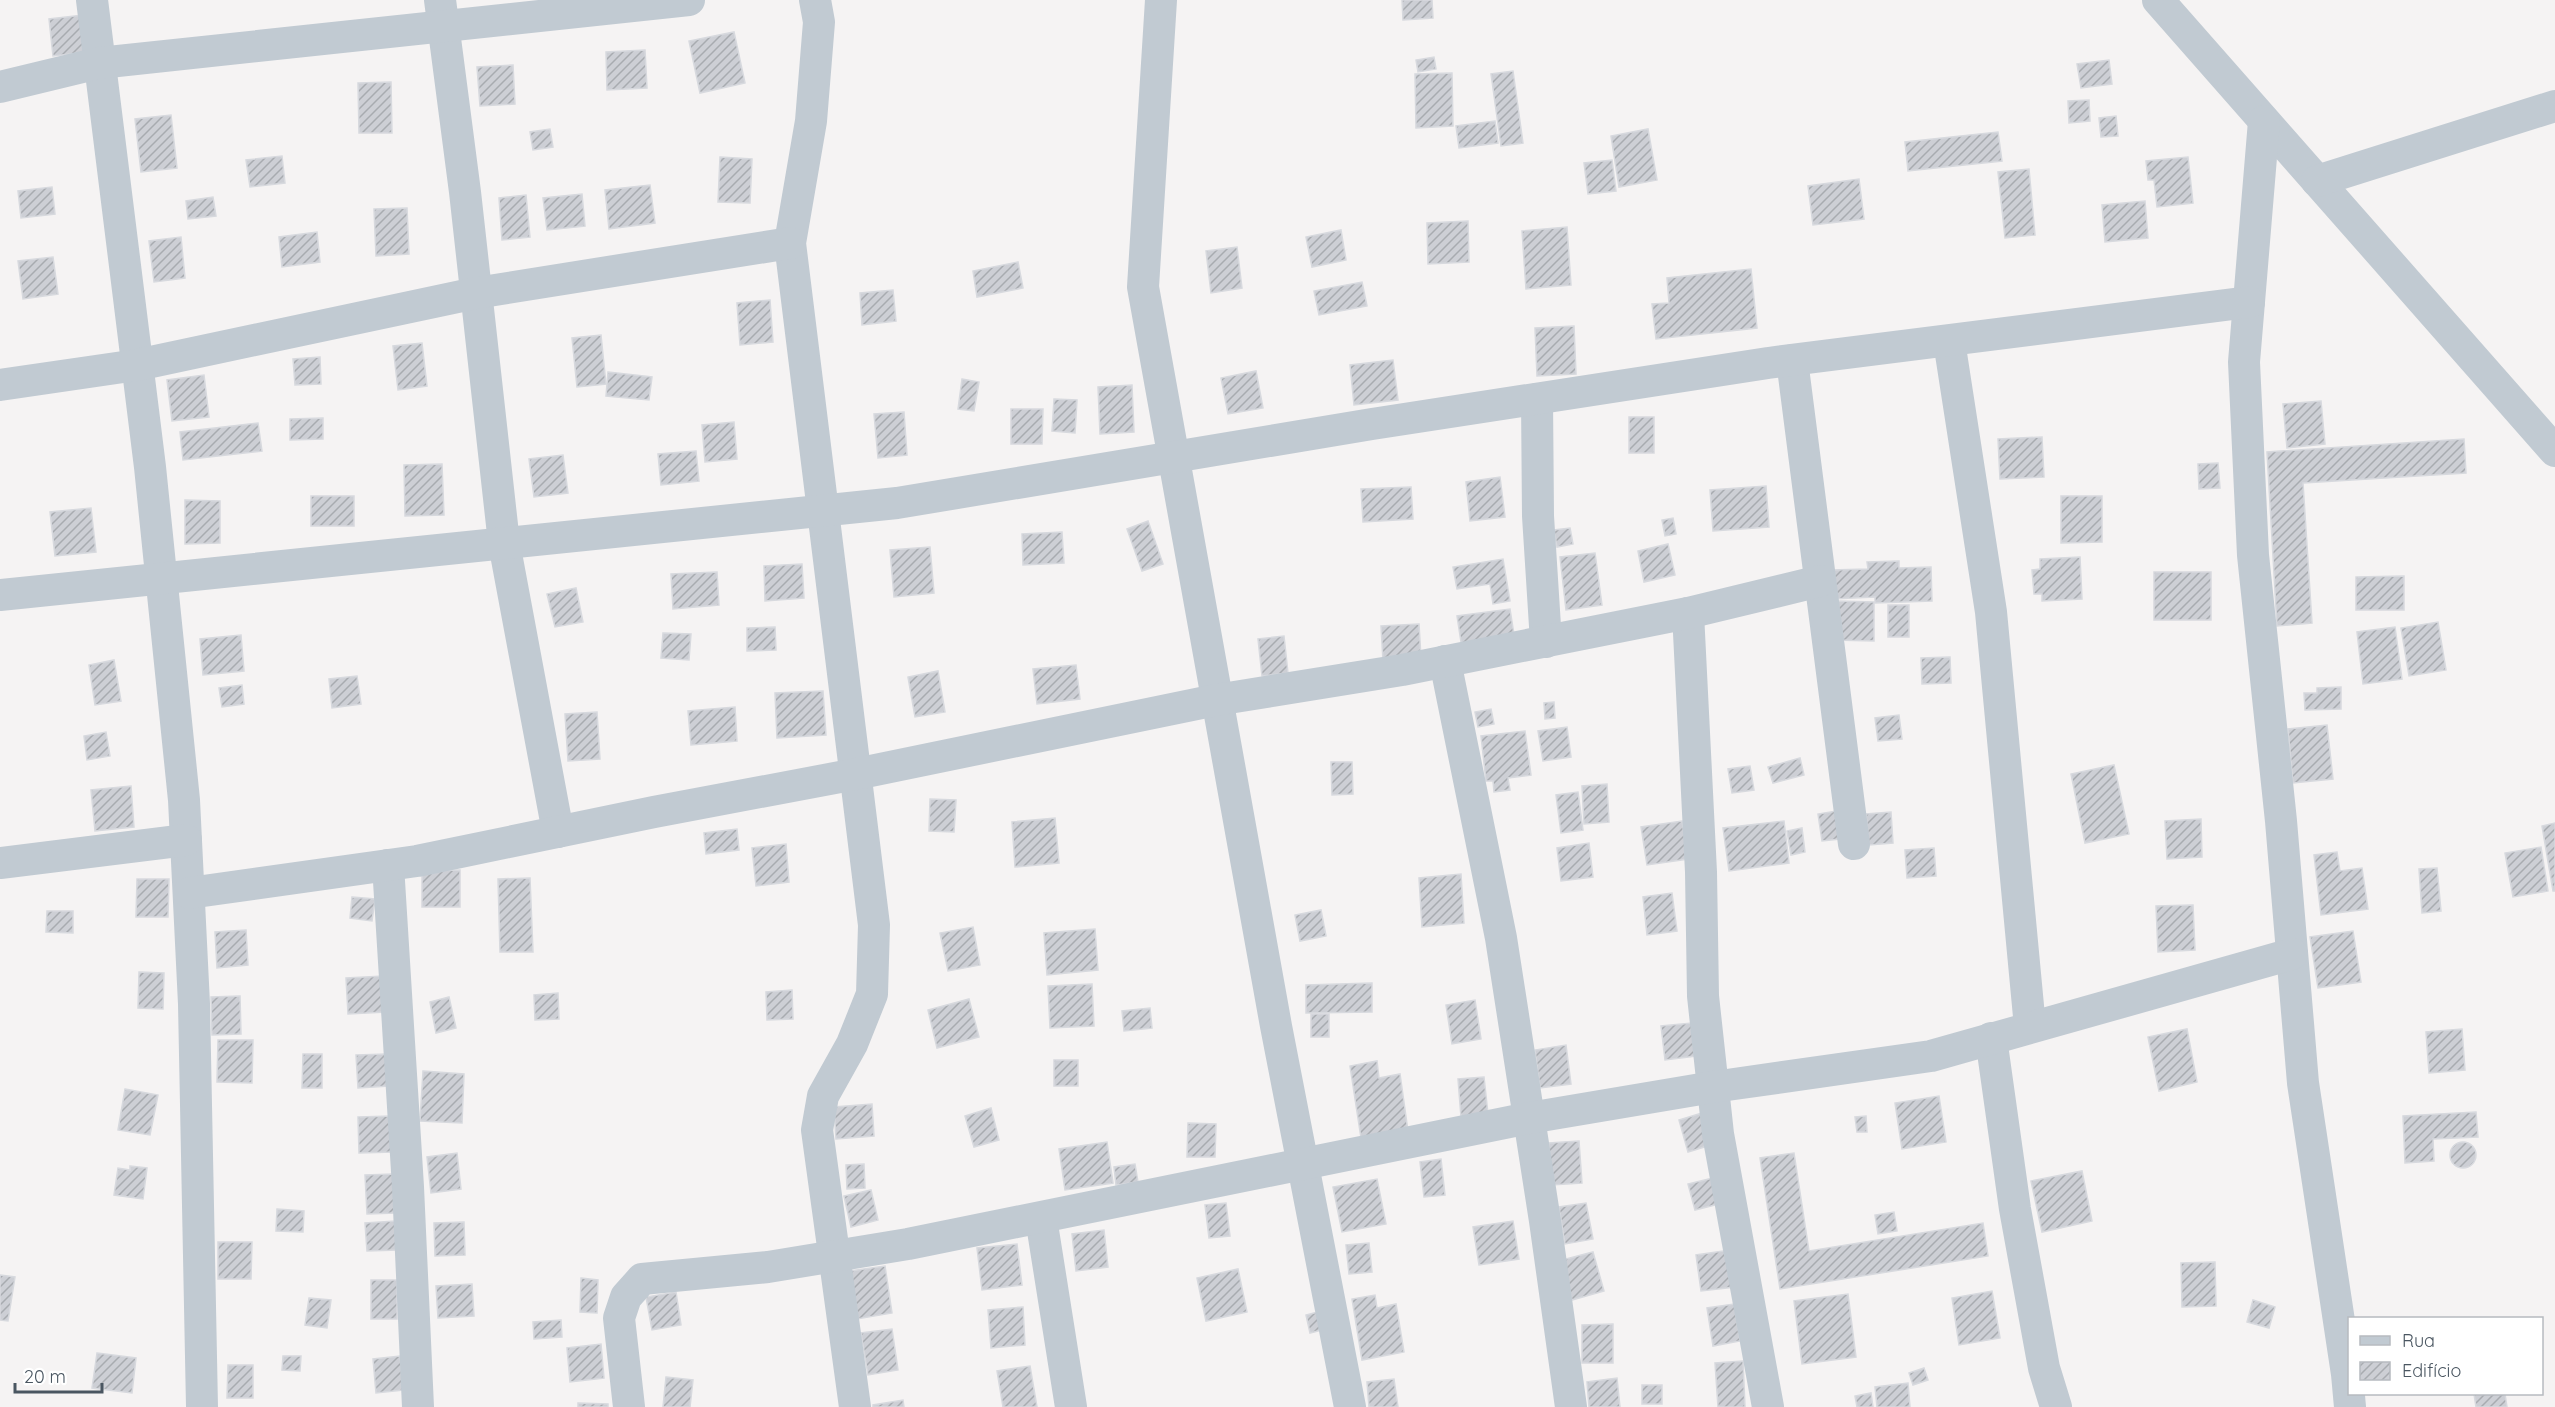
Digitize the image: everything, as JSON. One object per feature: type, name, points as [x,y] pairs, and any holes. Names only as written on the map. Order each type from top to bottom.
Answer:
[{"type":"street","points":[[92,0],[162,578],[186,840],[195,1004],[202,1407]]},
{"type":"street","points":[[0,87],[99,63],[442,13],[689,0]]},
{"type":"street","points":[[815,0],[819,22],[811,121],[790,243],[821,511],[874,925],[872,994],[852,1044],[823,1096],[817,1130],[832,1256],[855,1407]]},
{"type":"street","points":[[1161,0],[1143,287],[1175,457],[1216,700],[1350,1407]]},
{"type":"street","points":[[2158,0],[2555,451]]},
{"type":"street","points":[[442,13],[504,543],[558,832]]},
{"type":"street","points":[[2317,181],[2555,106]]},
{"type":"street","points":[[2264,121],[2244,362],[2253,555],[2282,820],[2302,1083],[2348,1374]]},
{"type":"street","points":[[0,385],[137,365],[476,293],[790,243]]},
{"type":"street","points":[[0,595],[897,503],[1792,360],[2249,302]]},
{"type":"street","points":[[1949,341],[1991,612],[2030,1027]]},
{"type":"street","points":[[1792,360],[1854,844]]},
{"type":"street","points":[[1537,399],[1538,516],[1546,642]]},
{"type":"street","points":[[189,893],[417,861],[1216,700],[1445,662],[1546,642],[1688,613],[1820,581]]},
{"type":"street","points":[[1688,613],[1701,872],[1703,996],[1718,1134],[1768,1407]]},
{"type":"street","points":[[1445,662],[1501,938],[1571,1407]]},
{"type":"street","points":[[0,863],[186,840]]},
{"type":"street","points":[[388,865],[408,1187],[417,1407]]},
{"type":"street","points":[[629,1407],[619,1318],[626,1297],[642,1279],[768,1266],[908,1244],[1529,1118],[1713,1087],[1931,1056],[2292,954]]},
{"type":"street","points":[[1991,1038],[2015,1209],[2044,1368],[2056,1407]]},
{"type":"street","points":[[1041,1218],[1071,1407]]},
{"type":"building","points":[[1402,0],[1432,0],[1433,18],[1403,20]]},
{"type":"building","points":[[83,15],[88,52],[53,56],[49,19]]},
{"type":"building","points":[[734,32],[745,83],[700,93],[689,41]]},
{"type":"building","points":[[645,50],[647,88],[607,90],[606,52]]},
{"type":"building","points":[[1434,57],[1436,69],[1418,72],[1416,60]]},
{"type":"building","points":[[2109,60],[2112,84],[2081,88],[2077,64]]},
{"type":"building","points":[[513,65],[515,104],[480,106],[477,67]]},
{"type":"building","points":[[1513,71],[1523,143],[1501,146],[1491,74]]},
{"type":"building","points":[[1452,73],[1453,126],[1416,128],[1415,74]]},
{"type":"building","points":[[391,82],[392,133],[359,133],[358,83]]},
{"type":"building","points":[[2089,100],[2090,121],[2069,123],[2068,101]]},
{"type":"building","points":[[171,115],[177,168],[141,172],[135,119]]},
{"type":"building","points":[[2116,116],[2118,136],[2101,137],[2099,118]]},
{"type":"building","points":[[1495,121],[1498,143],[1459,148],[1456,126]]},
{"type":"building","points":[[550,129],[553,147],[533,150],[530,132]]},
{"type":"building","points":[[1648,129],[1657,180],[1619,187],[1611,136]]},
{"type":"building","points":[[1998,132],[2002,161],[1908,171],[1905,142]]},
{"type":"building","points":[[282,156],[285,183],[250,187],[246,160]]},
{"type":"building","points":[[720,157],[752,159],[750,203],[718,202]]},
{"type":"building","points":[[2188,157],[2193,203],[2157,207],[2154,180],[2148,180],[2146,161]]},
{"type":"building","points":[[1612,160],[1616,191],[1588,194],[1584,163]]},
{"type":"building","points":[[2029,169],[2035,235],[2005,238],[1998,172]]},
{"type":"building","points":[[1859,179],[1864,219],[1813,225],[1808,186]]},
{"type":"building","points":[[650,185],[655,223],[609,229],[605,190]]},
{"type":"building","points":[[52,187],[55,214],[21,218],[18,191]]},
{"type":"building","points":[[582,194],[585,226],[547,230],[543,198]]},
{"type":"building","points":[[526,195],[530,237],[502,240],[499,198]]},
{"type":"building","points":[[213,197],[216,216],[188,219],[186,201]]},
{"type":"building","points":[[2145,201],[2148,238],[2105,242],[2102,205]]},
{"type":"building","points":[[407,208],[409,254],[376,256],[374,209]]},
{"type":"building","points":[[1468,221],[1469,262],[1428,264],[1427,223]]},
{"type":"building","points":[[1567,227],[1571,285],[1526,289],[1522,231]]},
{"type":"building","points":[[1341,230],[1346,260],[1312,267],[1306,237]]},
{"type":"building","points":[[317,232],[320,262],[282,267],[279,237]]},
{"type":"building","points":[[181,237],[185,278],[154,282],[149,241]]},
{"type":"building","points":[[1237,247],[1242,288],[1211,293],[1206,251]]},
{"type":"building","points":[[53,257],[58,294],[23,299],[18,261]]},
{"type":"building","points":[[1018,262],[1023,288],[977,297],[973,271]]},
{"type":"building","points":[[1751,269],[1757,328],[1656,339],[1652,304],[1669,303],[1667,278]]},
{"type":"building","points":[[1362,282],[1367,306],[1319,315],[1314,291]]},
{"type":"building","points":[[893,290],[896,321],[862,325],[860,293]]},
{"type":"building","points":[[770,300],[773,342],[740,345],[737,303]]},
{"type":"building","points":[[1574,326],[1576,374],[1537,376],[1535,328]]},
{"type":"building","points":[[601,335],[606,384],[577,387],[572,338]]},
{"type":"building","points":[[422,343],[427,386],[398,390],[393,346]]},
{"type":"building","points":[[320,357],[321,384],[295,385],[293,359]]},
{"type":"building","points":[[1393,360],[1398,400],[1354,405],[1350,365]]},
{"type":"building","points":[[1256,371],[1263,408],[1228,414],[1221,378]]},
{"type":"building","points":[[608,372],[652,377],[649,400],[606,396]]},
{"type":"building","points":[[204,375],[209,417],[172,421],[167,380]]},
{"type":"building","points":[[962,379],[979,382],[974,411],[958,409]]},
{"type":"building","points":[[1132,385],[1134,432],[1100,434],[1098,387]]},
{"type":"building","points":[[1054,399],[1077,400],[1075,433],[1052,431]]},
{"type":"building","points":[[2321,401],[2325,444],[2287,448],[2283,404]]},
{"type":"building","points":[[1011,409],[1043,409],[1042,444],[1011,444]]},
{"type":"building","points":[[904,412],[907,455],[878,458],[874,414]]},
{"type":"building","points":[[1629,417],[1654,417],[1654,453],[1629,453]]},
{"type":"building","points":[[323,418],[323,439],[290,440],[290,419]]},
{"type":"building","points":[[734,422],[737,459],[705,462],[702,425]]},
{"type":"building","points":[[258,423],[262,451],[183,460],[180,432]]},
{"type":"building","points":[[2042,437],[2044,477],[2000,479],[1998,439]]},
{"type":"building","points":[[2464,439],[2466,473],[2303,483],[2312,623],[2277,626],[2267,452]]},
{"type":"building","points":[[696,451],[699,481],[661,485],[658,454]]},
{"type":"building","points":[[563,455],[568,493],[534,497],[529,459]]},
{"type":"building","points":[[2218,463],[2220,488],[2199,489],[2198,464]]},
{"type":"building","points":[[442,464],[444,515],[405,516],[404,465]]},
{"type":"building","points":[[1500,477],[1505,517],[1470,521],[1466,482]]},
{"type":"building","points":[[1766,486],[1769,527],[1713,531],[1710,490]]},
{"type":"building","points":[[1411,487],[1413,519],[1363,522],[1361,489]]},
{"type":"building","points":[[311,496],[354,496],[354,526],[311,526]]},
{"type":"building","points":[[2061,496],[2102,496],[2102,542],[2061,543]]},
{"type":"building","points":[[185,500],[220,501],[220,543],[185,544]]},
{"type":"building","points":[[91,508],[96,552],[55,556],[50,512]]},
{"type":"building","points":[[1673,518],[1676,534],[1665,536],[1662,520]]},
{"type":"building","points":[[1148,521],[1163,564],[1142,571],[1127,529]]},
{"type":"building","points":[[1570,528],[1573,544],[1557,547],[1554,530]]},
{"type":"building","points":[[1062,532],[1064,563],[1023,565],[1022,534]]},
{"type":"building","points":[[1668,544],[1675,575],[1644,582],[1638,551]]},
{"type":"building","points":[[930,547],[934,593],[894,597],[890,550]]},
{"type":"building","points":[[1595,553],[1602,605],[1566,610],[1560,557]]},
{"type":"building","points":[[2080,557],[2082,599],[2042,601],[2042,594],[2034,594],[2032,570],[2040,569],[2040,559]]},
{"type":"building","points":[[1503,559],[1510,601],[1493,604],[1490,584],[1457,589],[1453,567]]},
{"type":"building","points":[[1899,561],[1899,568],[1931,567],[1932,601],[1875,603],[1875,597],[1832,599],[1831,570],[1868,569],[1867,562]]},
{"type":"building","points":[[802,564],[804,598],[765,601],[764,566]]},
{"type":"building","points":[[717,572],[719,605],[673,609],[671,574]]},
{"type":"building","points":[[2154,572],[2211,572],[2211,620],[2154,620]]},
{"type":"building","points":[[2404,576],[2404,610],[2356,610],[2356,577]]},
{"type":"building","points":[[576,588],[583,622],[555,627],[547,594]]},
{"type":"building","points":[[1835,601],[1874,602],[1874,641],[1834,640]]},
{"type":"building","points":[[1888,605],[1909,605],[1909,637],[1888,637]]},
{"type":"building","points":[[1510,609],[1516,647],[1463,655],[1457,616]]},
{"type":"building","points":[[2438,622],[2446,670],[2409,676],[2401,628]]},
{"type":"building","points":[[1419,624],[1421,658],[1383,661],[1381,626]]},
{"type":"building","points":[[775,627],[776,650],[747,651],[747,628]]},
{"type":"building","points":[[2395,627],[2402,679],[2363,684],[2357,632]]},
{"type":"building","points":[[663,633],[691,634],[689,660],[661,658]]},
{"type":"building","points":[[241,635],[244,671],[203,675],[200,639]]},
{"type":"building","points":[[1284,636],[1288,673],[1262,676],[1258,639]]},
{"type":"building","points":[[1950,657],[1951,683],[1922,684],[1921,658]]},
{"type":"building","points":[[114,660],[121,701],[95,705],[89,665]]},
{"type":"building","points":[[1076,665],[1080,699],[1037,704],[1033,669]]},
{"type":"building","points":[[938,671],[945,712],[915,717],[908,677]]},
{"type":"building","points":[[357,676],[361,704],[332,708],[329,679]]},
{"type":"building","points":[[242,685],[244,704],[222,707],[219,688]]},
{"type":"building","points":[[2341,687],[2341,709],[2305,710],[2304,693],[2317,693],[2317,688]]},
{"type":"building","points":[[823,691],[826,735],[777,738],[775,693]]},
{"type":"building","points":[[1554,702],[1555,718],[1545,719],[1544,703]]},
{"type":"building","points":[[735,707],[737,741],[691,745],[688,711]]},
{"type":"building","points":[[1491,709],[1494,724],[1478,727],[1475,712]]},
{"type":"building","points":[[597,712],[600,759],[568,761],[565,714]]},
{"type":"building","points":[[1899,715],[1902,739],[1878,741],[1875,718]]},
{"type":"building","points":[[2327,725],[2333,779],[2293,783],[2288,729]]},
{"type":"building","points":[[1567,727],[1571,757],[1543,761],[1538,731]]},
{"type":"building","points":[[1525,731],[1531,775],[1508,778],[1510,790],[1494,792],[1493,781],[1486,781],[1481,736]]},
{"type":"building","points":[[106,732],[110,756],[87,760],[84,736]]},
{"type":"building","points":[[1800,758],[1804,775],[1773,783],[1768,767]]},
{"type":"building","points":[[1331,762],[1352,762],[1353,794],[1332,795]]},
{"type":"building","points":[[2114,765],[2129,834],[2085,843],[2071,774]]},
{"type":"building","points":[[1750,766],[1754,790],[1732,793],[1728,769]]},
{"type":"building","points":[[1607,784],[1609,822],[1584,824],[1582,786]]},
{"type":"building","points":[[131,786],[134,827],[95,831],[91,790]]},
{"type":"building","points":[[1578,792],[1583,830],[1561,833],[1556,795]]},
{"type":"building","points":[[930,799],[956,800],[954,832],[929,831]]},
{"type":"building","points":[[1836,811],[1840,839],[1822,841],[1818,814]]},
{"type":"building","points":[[1891,812],[1893,843],[1869,845],[1866,814]]},
{"type":"building","points":[[1055,818],[1059,863],[1015,867],[1012,822]]},
{"type":"building","points":[[2201,819],[2202,857],[2167,859],[2165,821]]},
{"type":"building","points":[[1682,821],[1688,859],[1647,865],[1641,827]]},
{"type":"building","points":[[1784,821],[1789,863],[1729,871],[1723,828]]},
{"type":"building","points":[[2555,823],[2555,891],[2553,891],[2542,826]]},
{"type":"building","points":[[1802,828],[1805,852],[1791,855],[1787,831]]},
{"type":"building","points":[[737,829],[739,850],[706,854],[704,833]]},
{"type":"building","points":[[1589,843],[1593,877],[1561,881],[1557,848]]},
{"type":"building","points":[[786,844],[789,882],[756,886],[752,848]]},
{"type":"building","points":[[2541,847],[2548,891],[2513,897],[2505,853]]},
{"type":"building","points":[[1934,848],[1936,876],[1907,878],[1905,850]]},
{"type":"building","points":[[2337,852],[2340,871],[2362,868],[2368,909],[2321,915],[2314,855]]},
{"type":"building","points":[[2437,868],[2441,911],[2422,913],[2419,869]]},
{"type":"building","points":[[460,870],[460,907],[422,907],[422,871]]},
{"type":"building","points":[[1461,874],[1464,923],[1422,927],[1419,878]]},
{"type":"building","points":[[530,878],[533,952],[500,952],[498,879]]},
{"type":"building","points":[[137,879],[169,879],[168,917],[136,917]]},
{"type":"building","points":[[1672,893],[1677,931],[1647,935],[1643,897]]},
{"type":"building","points":[[352,897],[375,899],[372,921],[350,918]]},
{"type":"building","points":[[2193,905],[2195,950],[2158,952],[2156,906]]},
{"type":"building","points":[[1321,910],[1326,936],[1300,941],[1295,915]]},
{"type":"building","points":[[47,911],[73,911],[73,933],[46,932]]},
{"type":"building","points":[[973,927],[980,965],[948,971],[940,933]]},
{"type":"building","points":[[1095,929],[1098,970],[1047,975],[1044,933]]},
{"type":"building","points":[[246,930],[248,965],[217,968],[215,932]]},
{"type":"building","points":[[2353,931],[2361,982],[2318,988],[2310,937]]},
{"type":"building","points":[[139,972],[164,973],[163,1009],[138,1008]]},
{"type":"building","points":[[384,976],[386,1012],[348,1014],[346,978]]},
{"type":"building","points":[[1372,983],[1372,1012],[1306,1013],[1306,985]]},
{"type":"building","points":[[1092,984],[1094,1026],[1050,1028],[1048,986]]},
{"type":"building","points":[[792,990],[793,1019],[767,1020],[766,992]]},
{"type":"building","points":[[558,993],[559,1019],[535,1020],[534,995]]},
{"type":"building","points":[[240,996],[241,1034],[212,1035],[211,997]]},
{"type":"building","points":[[449,997],[456,1028],[436,1033],[430,1002]]},
{"type":"building","points":[[969,999],[979,1037],[937,1048],[928,1010]]},
{"type":"building","points":[[1475,1000],[1481,1039],[1452,1044],[1446,1005]]},
{"type":"building","points":[[1150,1008],[1152,1028],[1124,1031],[1122,1011]]},
{"type":"building","points":[[1311,1014],[1329,1014],[1329,1037],[1311,1037]]},
{"type":"building","points":[[1692,1023],[1696,1056],[1665,1060],[1661,1026]]},
{"type":"building","points":[[2187,1029],[2197,1082],[2159,1091],[2148,1037]]},
{"type":"building","points":[[2462,1029],[2465,1070],[2429,1073],[2426,1032]]},
{"type":"building","points":[[218,1040],[253,1040],[252,1083],[217,1082]]},
{"type":"building","points":[[1566,1045],[1571,1084],[1540,1088],[1535,1050]]},
{"type":"building","points":[[303,1054],[322,1054],[322,1088],[302,1088]]},
{"type":"building","points":[[387,1054],[389,1086],[358,1088],[356,1055]]},
{"type":"building","points":[[1054,1060],[1078,1060],[1078,1086],[1054,1086]]},
{"type":"building","points":[[1377,1061],[1379,1078],[1400,1074],[1408,1131],[1361,1138],[1350,1066]]},
{"type":"building","points":[[423,1071],[464,1074],[462,1123],[420,1121]]},
{"type":"building","points":[[1484,1077],[1488,1114],[1461,1117],[1458,1079]]},
{"type":"building","points":[[125,1089],[158,1095],[150,1135],[118,1130]]},
{"type":"building","points":[[1939,1096],[1946,1142],[1902,1149],[1895,1103]]},
{"type":"building","points":[[872,1104],[874,1136],[836,1139],[834,1107]]},
{"type":"building","points":[[991,1108],[999,1140],[974,1147],[965,1116]]},
{"type":"building","points":[[2476,1112],[2478,1137],[2433,1139],[2434,1161],[2405,1163],[2403,1116]]},
{"type":"building","points":[[1702,1113],[1711,1145],[1688,1152],[1679,1120]]},
{"type":"building","points":[[392,1116],[393,1152],[359,1153],[358,1117]]},
{"type":"building","points":[[1866,1116],[1867,1132],[1857,1132],[1855,1117]]},
{"type":"building","points":[[1188,1123],[1216,1124],[1215,1157],[1187,1157]]},
{"type":"building","points":[[1579,1141],[1582,1183],[1551,1185],[1549,1143]]},
{"type":"building","points":[[1107,1142],[1113,1183],[1065,1190],[1059,1149]]},
{"type":"building","points":[[2463,1142],[2472,1146],[2476,1155],[2472,1164],[2463,1168],[2454,1164],[2450,1155],[2454,1146]]},
{"type":"building","points":[[457,1153],[461,1189],[431,1193],[427,1157]]},
{"type":"building","points":[[1794,1153],[1809,1251],[1983,1223],[1988,1256],[1780,1289],[1760,1158]]},
{"type":"building","points":[[1441,1159],[1445,1195],[1424,1197],[1420,1162]]},
{"type":"building","points":[[864,1164],[865,1188],[847,1189],[846,1165]]},
{"type":"building","points":[[1135,1164],[1138,1182],[1116,1185],[1114,1167]]},
{"type":"building","points":[[130,1166],[147,1168],[143,1199],[114,1195],[118,1168],[130,1170]]},
{"type":"building","points":[[2082,1171],[2092,1221],[2042,1232],[2031,1181]]},
{"type":"building","points":[[394,1174],[396,1213],[367,1214],[365,1175]]},
{"type":"building","points":[[1717,1177],[1723,1203],[1695,1210],[1688,1184]]},
{"type":"building","points":[[1377,1179],[1386,1224],[1342,1232],[1333,1187]]},
{"type":"building","points":[[871,1190],[878,1220],[851,1227],[844,1196]]},
{"type":"building","points":[[1226,1203],[1230,1236],[1209,1238],[1205,1205]]},
{"type":"building","points":[[1586,1203],[1593,1239],[1565,1244],[1559,1207]]},
{"type":"building","points":[[277,1209],[304,1211],[303,1232],[276,1231]]},
{"type":"building","points":[[1894,1212],[1897,1231],[1878,1234],[1875,1215]]},
{"type":"building","points":[[396,1221],[398,1250],[367,1251],[365,1223]]},
{"type":"building","points":[[1513,1221],[1519,1259],[1479,1265],[1473,1227]]},
{"type":"building","points":[[464,1222],[465,1255],[435,1256],[434,1223]]},
{"type":"building","points":[[1104,1230],[1108,1267],[1076,1271],[1072,1234]]},
{"type":"building","points":[[218,1242],[252,1242],[251,1279],[218,1279]]},
{"type":"building","points":[[1369,1243],[1372,1272],[1349,1274],[1346,1245]]},
{"type":"building","points":[[1017,1244],[1022,1285],[982,1290],[977,1248]]},
{"type":"building","points":[[1730,1250],[1735,1287],[1701,1291],[1696,1255]]},
{"type":"building","points":[[1593,1252],[1604,1291],[1572,1300],[1562,1260]]},
{"type":"building","points":[[2215,1262],[2216,1306],[2182,1307],[2181,1263]]},
{"type":"building","points":[[885,1266],[892,1313],[857,1319],[850,1271]]},
{"type":"building","points":[[1238,1269],[1247,1312],[1206,1321],[1197,1278]]},
{"type":"building","points":[[0,1275],[15,1277],[8,1321],[0,1320]]},
{"type":"building","points":[[581,1278],[598,1280],[597,1313],[580,1312]]},
{"type":"building","points":[[371,1280],[397,1280],[397,1319],[371,1319]]},
{"type":"building","points":[[472,1284],[474,1316],[438,1318],[436,1286]]},
{"type":"building","points":[[1992,1291],[2000,1338],[1959,1345],[1952,1298]]},
{"type":"building","points":[[676,1292],[681,1325],[652,1330],[646,1297]]},
{"type":"building","points":[[1848,1294],[1856,1357],[1802,1364],[1794,1301]]},
{"type":"building","points":[[1375,1295],[1377,1308],[1396,1304],[1404,1352],[1362,1360],[1352,1299]]},
{"type":"building","points":[[309,1298],[331,1300],[327,1328],[305,1325]]},
{"type":"building","points":[[2253,1300],[2275,1307],[2269,1328],[2247,1322]]},
{"type":"building","points":[[1734,1304],[1740,1341],[1713,1346],[1707,1308]]},
{"type":"building","points":[[1023,1307],[1025,1345],[991,1348],[988,1310]]},
{"type":"building","points":[[1318,1312],[1322,1330],[1310,1333],[1306,1315]]},
{"type":"building","points":[[561,1320],[562,1337],[534,1339],[533,1322]]},
{"type":"building","points":[[1613,1324],[1613,1363],[1582,1363],[1582,1325]]},
{"type":"building","points":[[892,1329],[898,1370],[868,1375],[861,1333]]},
{"type":"building","points":[[601,1344],[604,1378],[570,1382],[567,1348]]},
{"type":"building","points":[[97,1353],[136,1358],[132,1393],[92,1388]]},
{"type":"building","points":[[283,1356],[301,1356],[300,1371],[282,1370]]},
{"type":"building","points":[[400,1356],[403,1390],[376,1393],[373,1359]]},
{"type":"building","points":[[1743,1361],[1745,1407],[1718,1407],[1715,1363]]},
{"type":"building","points":[[228,1365],[253,1365],[253,1398],[227,1398]]},
{"type":"building","points":[[1030,1366],[1037,1407],[1003,1407],[997,1371]]},
{"type":"building","points":[[1924,1368],[1928,1380],[1913,1385],[1909,1373]]},
{"type":"building","points":[[666,1377],[693,1380],[690,1407],[663,1407]]},
{"type":"building","points":[[1617,1378],[1620,1407],[1589,1407],[1587,1382]]},
{"type":"building","points":[[1394,1379],[1398,1407],[1369,1407],[1367,1382]]},
{"type":"building","points":[[1908,1383],[1910,1407],[1877,1407],[1875,1387]]},
{"type":"building","points":[[1642,1385],[1662,1385],[1662,1404],[1642,1404]]},
{"type":"building","points":[[1871,1393],[1873,1407],[1857,1407],[1855,1396]]},
{"type":"building","points":[[2474,1395],[2505,1395],[2507,1407],[2476,1407]]},
{"type":"building","points":[[903,1400],[904,1407],[873,1407],[873,1405]]},
{"type":"building","points":[[578,1403],[608,1404],[608,1407],[578,1407]]}]
